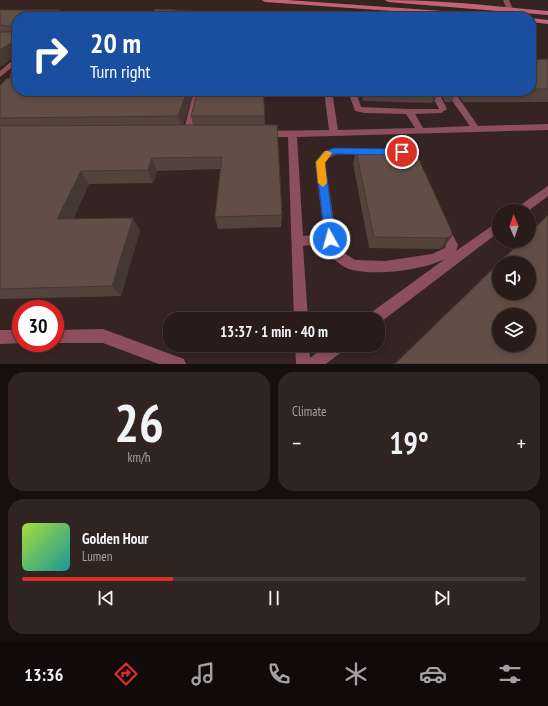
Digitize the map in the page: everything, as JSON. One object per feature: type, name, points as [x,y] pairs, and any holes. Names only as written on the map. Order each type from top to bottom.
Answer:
[{"type":"street","points":[[264,0],[431,12]]},
{"type":"street","points":[[388,0],[533,12]]},
{"type":"street","points":[[506,0],[511,12]]},
{"type":"street","points":[[536,12],[548,14]]},
{"type":"street","points":[[536,21],[548,22]]},
{"type":"street","points":[[0,75],[12,64]]},
{"type":"street","points":[[187,133],[197,96]]},
{"type":"street","points":[[329,96],[334,133]]},
{"type":"street","points":[[354,96],[358,109],[365,111],[409,112],[441,111],[443,109],[436,96]]},
{"type":"street","points":[[455,99],[476,129]]},
{"type":"street","points":[[409,112],[421,131]]},
{"type":"street","points":[[254,134],[548,127]]},
{"type":"street","points":[[292,134],[301,312]]},
{"type":"street","points":[[380,152],[334,151],[326,154],[320,162],[333,252],[353,264],[386,267],[433,259],[450,251],[452,245],[439,216]]},
{"type":"street","points":[[529,204],[548,190]]},
{"type":"street","points":[[383,312],[492,231]]},
{"type":"street","points":[[297,241],[330,239]]},
{"type":"street","points":[[64,337],[103,336],[179,364]]},
{"type":"street","points":[[0,337],[12,337]]},
{"type":"street","points":[[302,352],[303,364]]},
{"type":"street","points":[[314,364],[330,352]]},
{"type":"building","points":[[156,9],[212,12],[153,12]]},
{"type":"building","points":[[0,10],[60,10],[57,12],[12,12],[12,31],[11,26],[0,25]]},
{"type":"building","points":[[12,31],[12,42],[0,50],[0,32]]},
{"type":"building","points":[[548,59],[548,89],[536,89],[536,60]]},
{"type":"building","points":[[12,72],[12,96],[185,96],[178,116],[0,118],[0,86],[6,79],[10,78],[10,74]]},
{"type":"building","points":[[197,96],[263,96],[265,116],[191,116]]},
{"type":"building","points":[[277,125],[282,215],[215,217],[222,157],[152,158],[148,170],[81,171],[57,219],[133,218],[112,286],[0,289],[0,126]]},
{"type":"building","points":[[356,151],[415,151],[451,230],[452,236],[447,238],[374,237]]},
{"type":"building","points":[[548,215],[548,364],[395,364],[492,270],[492,300],[536,300],[536,256],[506,256],[515,248],[536,248],[536,227]]},
{"type":"slow traffic","points":[[323,183],[320,162],[328,153]]},
{"type":"route","points":[[330,239],[320,162],[326,154],[334,151],[402,152]]}]
